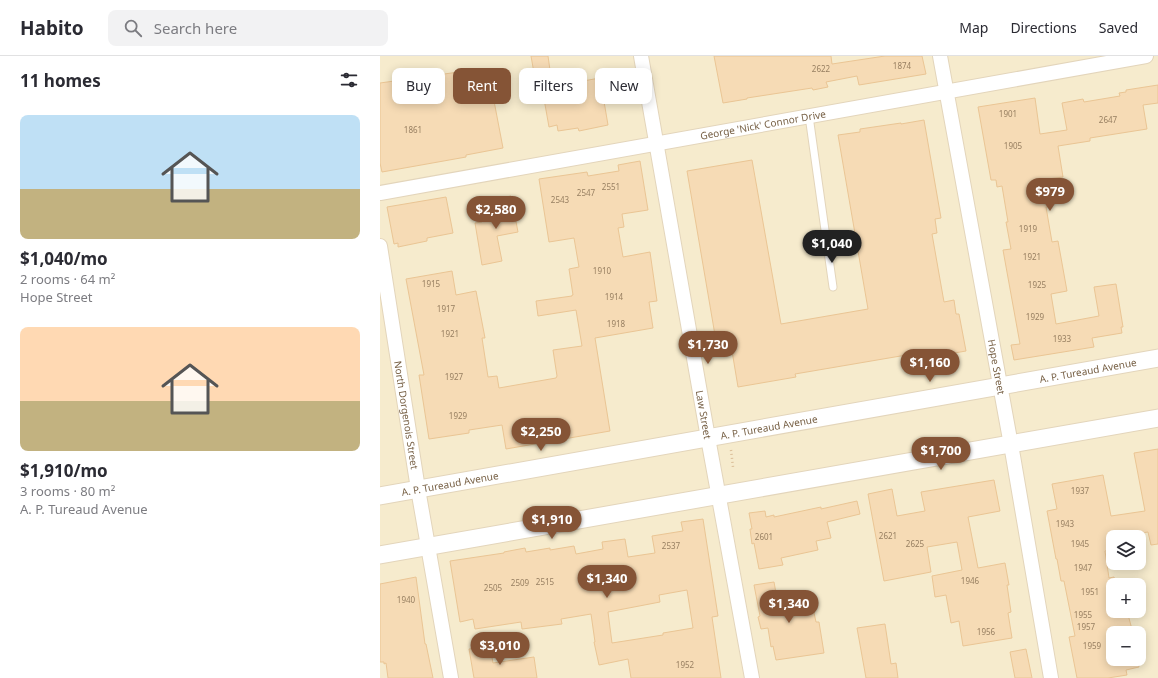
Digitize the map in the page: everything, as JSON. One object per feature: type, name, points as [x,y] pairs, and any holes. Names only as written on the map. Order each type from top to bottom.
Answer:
[{"type":"street","name":"Law Street","points":[[641,56],[718,496],[752,678]]},
{"type":"street","name":"Hope Street","points":[[940,56],[1051,678]]},
{"type":"street","name":"George 'Nick' Connor Drive","points":[[380,193],[1146,56]]},
{"type":"street","name":"North Dorgenois Street","points":[[380,246],[418,489],[451,678]]},
{"type":"street","name":"A. P. Tureaud Avenue","points":[[380,496],[1158,358]]},
{"type":"street","points":[[380,555],[1158,418]]},
{"type":"lane","points":[[809,116],[833,287]]},
{"type":"path","points":[[730,448],[733,467]]},
{"type":"shaded area","points":[[380,56],[1158,56],[1158,678],[380,678]]},
{"type":"building","points":[[531,56],[548,56],[550,68],[533,68]]},
{"type":"building","points":[[714,56],[831,56],[832,64],[885,56],[922,56],[926,74],[859,85],[857,76],[826,82],[828,87],[813,90],[812,88],[723,103]]},
{"type":"building","points":[[453,73],[453,104],[495,104],[503,148],[466,155],[466,157],[382,172],[380,163],[380,83],[392,81],[392,104],[445,104],[445,74]]},
{"type":"building","points":[[595,79],[595,104],[604,104],[608,125],[579,131],[578,128],[558,131],[557,125],[549,127],[545,104],[587,104],[587,80]]},
{"type":"building","points":[[1158,85],[1158,103],[1143,105],[1147,129],[1090,138],[1090,141],[1058,146],[1063,177],[1048,179],[1052,206],[1046,207],[1052,242],[1058,241],[1067,291],[1051,294],[1056,324],[1099,316],[1094,287],[1116,284],[1123,327],[1121,327],[1122,333],[1092,338],[1094,347],[1014,360],[1011,345],[1020,344],[1003,250],[1011,249],[1006,222],[1008,222],[1002,186],[997,187],[996,180],[991,180],[978,107],[1035,98],[1040,134],[1067,130],[1062,103],[1083,99],[1084,102],[1120,96],[1119,93],[1126,92],[1126,90]]},
{"type":"building","points":[[924,120],[941,218],[935,219],[937,233],[932,234],[944,302],[954,300],[956,314],[959,314],[966,351],[925,358],[924,352],[795,374],[796,377],[738,387],[730,339],[716,341],[687,171],[752,160],[781,324],[868,309],[838,135],[860,132],[860,129]]},
{"type":"building","points":[[640,161],[648,210],[622,214],[624,227],[618,228],[623,257],[650,252],[657,301],[649,302],[653,328],[595,338],[610,431],[506,449],[502,425],[469,430],[469,433],[429,439],[419,375],[424,375],[406,279],[452,271],[456,295],[476,291],[485,338],[482,338],[488,377],[497,376],[499,388],[556,378],[557,376],[553,350],[582,346],[576,310],[538,316],[536,301],[572,296],[569,269],[579,267],[574,238],[549,242],[539,179],[587,172],[588,176],[619,171],[618,165]]},
{"type":"building","points":[[511,196],[518,232],[497,236],[502,261],[482,265],[475,223],[482,222],[481,219],[498,217],[494,199]]},
{"type":"building","points":[[446,197],[453,233],[427,238],[427,241],[398,247],[398,243],[394,244],[387,207]]},
{"type":"building","points":[[1158,449],[1158,544],[1151,545],[1148,532],[1146,532],[1146,530],[1106,530],[1106,570],[1108,570],[1109,578],[1106,578],[1106,618],[1129,618],[1131,626],[1106,626],[1106,666],[1139,667],[1126,670],[1127,675],[1108,678],[1077,678],[1069,637],[1075,636],[1064,581],[1061,581],[1056,559],[1047,511],[1057,509],[1052,484],[1103,475],[1111,516],[1145,511],[1134,453]]},
{"type":"building","points":[[994,480],[1000,511],[968,517],[978,568],[1005,563],[1009,585],[1007,585],[1011,612],[1008,613],[1012,638],[963,646],[959,621],[951,623],[946,595],[935,597],[932,576],[962,570],[957,542],[927,547],[931,572],[884,581],[868,494],[892,489],[897,516],[925,511],[921,492]]},
{"type":"building","points":[[857,501],[860,514],[827,522],[831,538],[816,541],[818,550],[781,558],[783,565],[759,569],[754,543],[752,544],[750,529],[752,529],[749,513],[765,511],[766,517],[774,515],[774,517]]},
{"type":"building","points":[[703,519],[718,616],[712,617],[721,678],[631,678],[628,659],[599,665],[594,642],[591,614],[561,619],[562,624],[522,629],[521,622],[475,629],[473,619],[460,622],[450,561],[504,553],[525,548],[526,552],[574,546],[576,554],[603,549],[602,542],[625,539],[628,557],[655,553],[652,536],[683,531],[681,522]],"holes":[[[687,590],[693,628],[663,633],[663,635],[612,643],[608,612],[660,602],[659,595]]]},
{"type":"building","points":[[416,577],[425,644],[433,678],[388,678],[386,663],[384,664],[384,662],[380,662],[380,584]]},
{"type":"building","points":[[774,582],[778,604],[811,599],[816,622],[819,622],[824,653],[776,660],[773,646],[771,647],[768,628],[761,629],[754,585]]},
{"type":"building","points":[[885,624],[891,664],[896,663],[898,678],[866,678],[857,628]]},
{"type":"building","points":[[490,646],[493,663],[534,657],[537,678],[474,678],[469,649]]},
{"type":"building","points":[[1026,649],[1032,678],[1015,678],[1010,652]]}]
